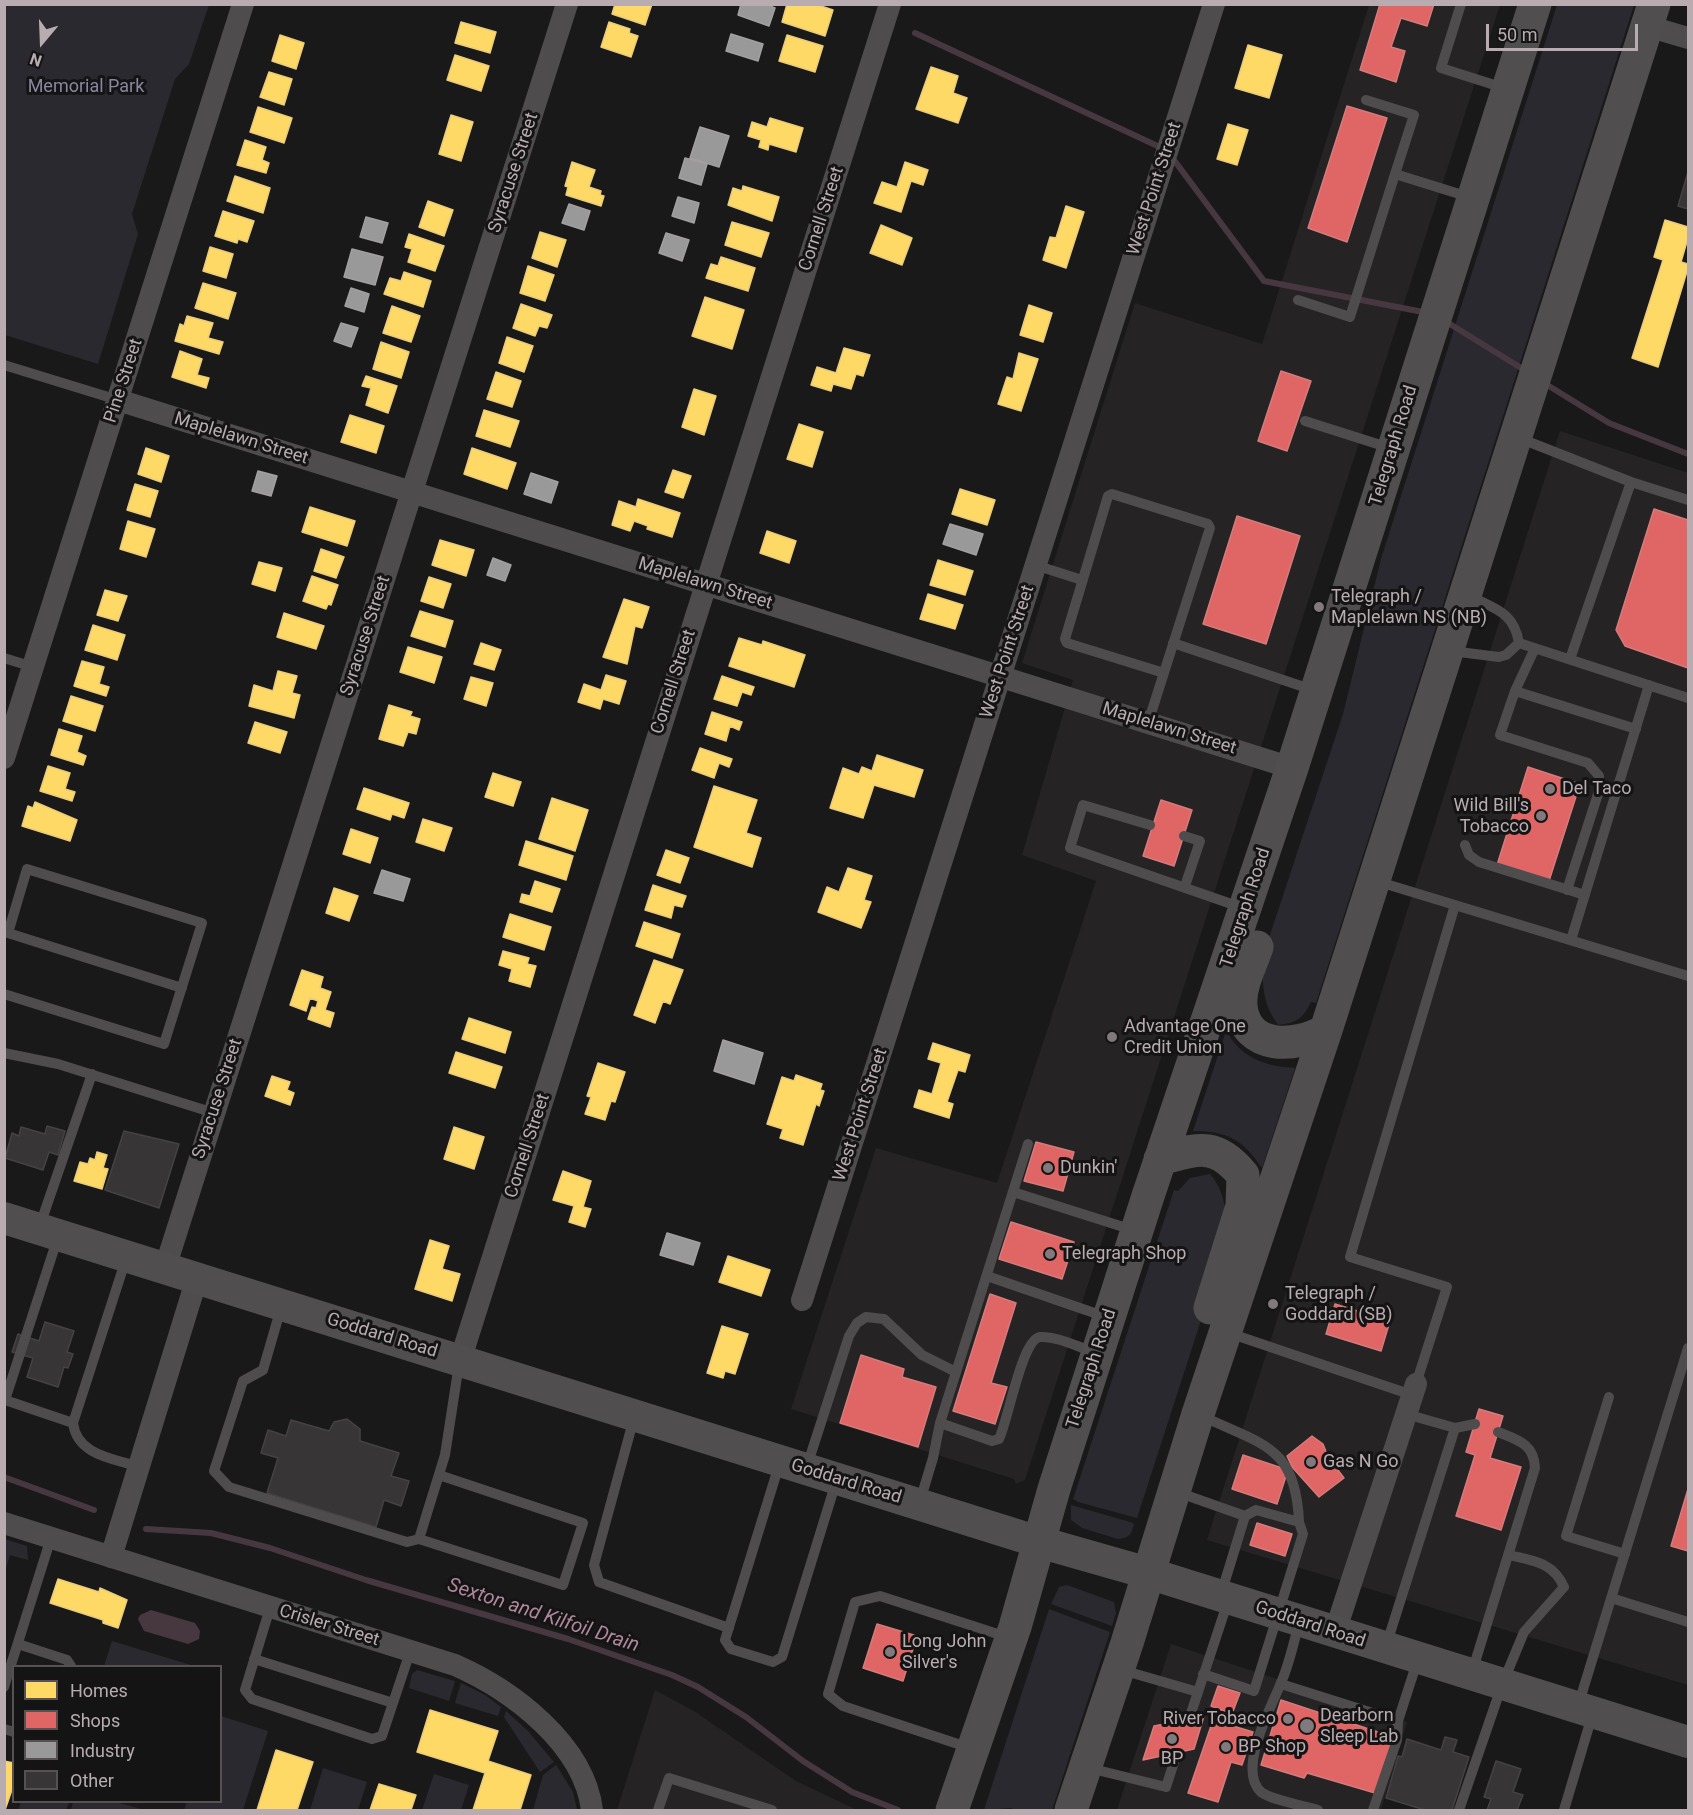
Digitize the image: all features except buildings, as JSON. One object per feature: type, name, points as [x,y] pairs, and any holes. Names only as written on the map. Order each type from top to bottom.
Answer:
[{"type":"main road","name":"Telegraph Road","points":[[952,1810],[1021,1607],[1039,1542],[1160,1159],[1292,768],[1535,4]]},
{"type":"main road","points":[[1071,1810],[1119,1669],[1198,1414],[1326,1030],[1650,15]]},
{"type":"main road","points":[[1326,1030],[1302,1041],[1288,1044],[1264,1040],[1244,1022],[1240,1005],[1244,985],[1324,745],[1337,690],[1336,631]]},
{"type":"main road","points":[[1160,1159],[1204,1149],[1217,1151],[1229,1158],[1243,1175],[1242,1206],[1159,1467],[1170,1501]]},
{"type":"main road","name":"Goddard Road","points":[[4,1218],[1689,1743]]},
{"type":"main road","points":[[975,1810],[1031,1637],[1021,1607]]},
{"type":"street","name":"Pine Street","points":[[4,758],[243,4]]},
{"type":"street","name":"Syracuse Street","points":[[165,1268],[567,4]]},
{"type":"street","name":"Cornell Street","points":[[460,1361],[890,4]]},
{"type":"street","name":"West Point Street","points":[[802,1300],[1214,4]]},
{"type":"street","points":[[1650,15],[1689,38]]},
{"type":"street","name":"Maplelawn Street","points":[[118,400],[1292,768]]},
{"type":"street","points":[[111,1557],[197,1278]]},
{"type":"street","points":[[1335,1632],[1411,1398]]},
{"type":"street","name":"Crisler Street","points":[[4,1523],[410,1652],[483,1678],[519,1702],[569,1755],[588,1790],[592,1810]]},
{"type":"lane","points":[[1461,4],[1441,68],[1508,89]]},
{"type":"lane","points":[[1298,300],[1350,317],[1414,115],[1366,100]]},
{"type":"lane","points":[[1395,174],[1473,198]]},
{"type":"lane","points":[[4,364],[118,400]]},
{"type":"lane","points":[[1305,421],[1393,449]]},
{"type":"lane","points":[[1516,437],[1631,482],[1689,500]]},
{"type":"lane","points":[[1570,660],[1631,482]]},
{"type":"lane","points":[[1148,723],[1164,673],[1173,643],[1210,528],[1208,524],[1112,494],[1108,496],[1065,639],[1067,643],[1164,673]]},
{"type":"lane","points":[[1035,565],[1082,580]]},
{"type":"lane","points":[[1466,593],[1512,619],[1517,628],[1519,643]]},
{"type":"lane","points":[[1173,643],[1316,691]]},
{"type":"lane","points":[[1519,643],[1689,698]]},
{"type":"lane","points":[[1448,650],[1499,657],[1506,655],[1519,643]]},
{"type":"lane","points":[[1535,648],[1515,691],[1500,735],[1588,763],[1599,776],[1599,791],[1567,890]]},
{"type":"lane","points":[[4,658],[33,667]]},
{"type":"lane","points":[[1571,940],[1649,685]]},
{"type":"lane","points":[[1515,691],[1636,729]]},
{"type":"lane","points":[[1150,825],[1083,806],[1070,849],[1185,886],[1246,909]]},
{"type":"lane","points":[[1184,836],[1200,841],[1185,886]]},
{"type":"lane","points":[[1465,845],[1469,855],[1479,862],[1585,895]]},
{"type":"lane","points":[[4,994],[164,1044],[182,988],[202,923],[27,869],[6,932],[182,988]]},
{"type":"lane","points":[[1374,880],[1689,976]]},
{"type":"lane","points":[[1411,1398],[1447,1287],[1350,1257],[1455,905]]},
{"type":"lane","points":[[4,1053],[92,1074],[214,1113]]},
{"type":"lane","points":[[72,1423],[5,1400],[92,1074]]},
{"type":"lane","points":[[919,1504],[933,1458],[940,1423],[1028,1144]]},
{"type":"lane","points":[[1013,1192],[1137,1231]]},
{"type":"lane","points":[[127,1256],[72,1423],[74,1436],[89,1451],[139,1467]]},
{"type":"lane","points":[[987,1276],[1109,1318]]},
{"type":"lane","points":[[282,1305],[263,1370],[243,1381],[214,1471],[229,1487],[407,1542],[419,1539],[563,1585],[583,1523],[439,1475]]},
{"type":"lane","points":[[837,1479],[782,1657],[773,1662],[731,1649],[725,1640],[729,1628],[793,1465],[849,1336],[858,1323],[866,1317],[884,1319],[921,1355],[957,1372]]},
{"type":"lane","points":[[1226,1332],[1411,1398],[1455,1428],[1475,1424]]},
{"type":"lane","points":[[940,1423],[992,1441],[999,1439],[1025,1354],[1032,1341],[1038,1337],[1098,1353]]},
{"type":"lane","points":[[1564,1810],[1611,1598],[1689,1348]]},
{"type":"lane","points":[[419,1539],[445,1455],[460,1361]]},
{"type":"lane","points":[[1609,1397],[1566,1536],[1625,1554]]},
{"type":"lane","points":[[1198,1414],[1269,1447],[1291,1471],[1298,1496],[1299,1522],[1303,1534],[1281,1684],[1271,1702],[1251,1764],[1252,1780],[1263,1793],[1318,1810]]},
{"type":"lane","points":[[635,1416],[597,1551],[595,1576],[599,1582],[729,1628]]},
{"type":"lane","points":[[1385,1649],[1455,1428]]},
{"type":"lane","points":[[1472,1675],[1535,1468],[1534,1456],[1525,1442],[1498,1432]]},
{"type":"lane","points":[[1170,1501],[1245,1516],[1256,1510],[1299,1522]]},
{"type":"lane","points":[[1189,1719],[1225,1597],[1245,1516]]},
{"type":"lane","points":[[4,1687],[51,1538]]},
{"type":"lane","points":[[1459,1810],[1502,1685],[1524,1632],[1564,1587],[1558,1573],[1537,1562],[1509,1555]]},
{"type":"lane","points":[[973,1749],[843,1706],[828,1694],[855,1602],[880,1596],[1011,1638]]},
{"type":"lane","points":[[1611,1598],[1689,1622]]},
{"type":"lane","points":[[270,1608],[245,1690],[252,1699],[372,1739],[382,1737],[410,1652]]},
{"type":"lane","points":[[1203,1674],[1254,1691],[1290,1618]]},
{"type":"lane","points":[[18,1644],[67,1660],[70,1665]]},
{"type":"lane","points":[[254,1659],[393,1703]]},
{"type":"lane","points":[[1373,1810],[1397,1740],[1398,1721],[1418,1659]]},
{"type":"lane","points":[[1119,1669],[1198,1692]]},
{"type":"lane","points":[[1281,1684],[1398,1721]]},
{"type":"lane","points":[[1085,1767],[1166,1787],[1177,1753]]},
{"type":"lane","points":[[658,1810],[669,1778],[772,1810]]},
{"type":"shaded area","points":[[1369,5],[1500,5],[1025,1480],[1016,1484],[1014,1479],[791,1409],[876,1148],[997,1183],[1096,881],[1022,855],[1073,680],[1022,663],[1135,303],[1262,344]]},
{"type":"shaded area","points":[[1560,431],[1688,473],[1688,1685],[1207,1540]]},
{"type":"shaded area","points":[[151,1610],[195,1623],[200,1631],[199,1639],[188,1644],[144,1631],[138,1619],[140,1615]]},
{"type":"shaded area","points":[[1171,1644],[1407,1722],[1381,1810],[1117,1810]]},
{"type":"shaded area","points":[[655,1690],[694,1711],[796,1781],[857,1810],[617,1810]]},
{"type":"green space","name":"Memorial Park","points":[[4,5],[209,5],[189,64],[175,79],[132,214],[138,234],[98,364],[5,335]]},
{"type":"green space","points":[[1557,5],[1634,5],[1316,1003],[1311,1002],[1298,1019],[1278,1025],[1266,1002],[1261,962],[1343,714],[1381,559]]},
{"type":"green space","points":[[1226,1031],[1239,1048],[1255,1059],[1264,1063],[1295,1068],[1262,1168],[1248,1150],[1234,1139],[1216,1133],[1193,1131]]},
{"type":"green space","points":[[1210,1174],[1223,1198],[1226,1215],[1226,1243],[1137,1518],[1078,1502],[1073,1499],[1174,1190],[1178,1191],[1190,1178]]},
{"type":"green space","points":[[1071,1505],[1130,1522],[1134,1524],[1132,1530],[1125,1538],[1118,1539],[1082,1528],[1071,1520]]},
{"type":"green space","points":[[5,1539],[27,1546],[28,1560],[10,1555],[5,1571]]},
{"type":"green space","points":[[1067,1585],[1114,1602],[1116,1613],[1112,1626],[1051,1604],[1059,1587]]},
{"type":"green space","points":[[1049,1609],[1110,1632],[1052,1810],[1015,1810],[1011,1808],[984,1810]]},
{"type":"green space","points":[[112,1641],[191,1665],[104,1665]]},
{"type":"green space","points":[[417,1670],[455,1681],[449,1701],[409,1688],[412,1674]]},
{"type":"green space","points":[[461,1683],[485,1695],[501,1707],[498,1716],[455,1703]]},
{"type":"green space","points":[[506,1711],[528,1731],[554,1762],[540,1772],[504,1717]]},
{"type":"green space","points":[[222,1716],[268,1731],[243,1810],[184,1810],[187,1803],[222,1803]]},
{"type":"green space","points":[[556,1765],[573,1792],[577,1810],[533,1810],[543,1775]]},
{"type":"green space","points":[[323,1768],[367,1782],[358,1810],[310,1810]]},
{"type":"green space","points":[[434,1774],[469,1785],[461,1810],[422,1810]]},
{"type":"green space","points":[[21,1803],[69,1803],[66,1810],[18,1810]]},
{"type":"green space","points":[[73,1803],[120,1803],[145,1810],[71,1810]]},
{"type":"waterway","points":[[915,33],[1164,149]]},
{"type":"waterway","points":[[1171,156],[1264,281],[1428,313]]},
{"type":"waterway","points":[[1445,321],[1526,371]]},
{"type":"waterway","points":[[1544,383],[1609,423],[1688,454]]},
{"type":"waterway","name":"Sexton and Kilfoil Drain","points":[[4,1477],[94,1510]]},
{"type":"waterway","name":"Sexton and Kilfoil Drain","points":[[146,1529],[211,1533],[270,1548],[366,1580],[568,1639],[672,1675],[698,1687],[746,1717],[803,1761],[852,1792],[898,1810]]},
{"type":"place","name":"Telegraph / Maplelawn NS (NB)","points":[[1319,607]]},
{"type":"place","name":"Del Taco","points":[[1550,789]]},
{"type":"place","name":"Wild Bill's Tobacco","points":[[1541,816]]},
{"type":"place","name":"Advantage One Credit Union","points":[[1112,1037]]},
{"type":"place","name":"Dunkin'","points":[[1048,1168]]},
{"type":"place","name":"Telegraph Shop","points":[[1050,1254]]},
{"type":"place","name":"Telegraph / Goddard (SB)","points":[[1273,1304]]},
{"type":"place","name":"Gas N Go","points":[[1311,1462]]},
{"type":"place","name":"Long John Silver's","points":[[890,1652]]},
{"type":"place","name":"River Tobacco","points":[[1288,1719]]},
{"type":"place","name":"Dearborn Sleep Lab","points":[[1307,1726]]},
{"type":"place","name":"BP","points":[[1172,1739]]},
{"type":"place","name":"BP Shop","points":[[1226,1747]]}]
